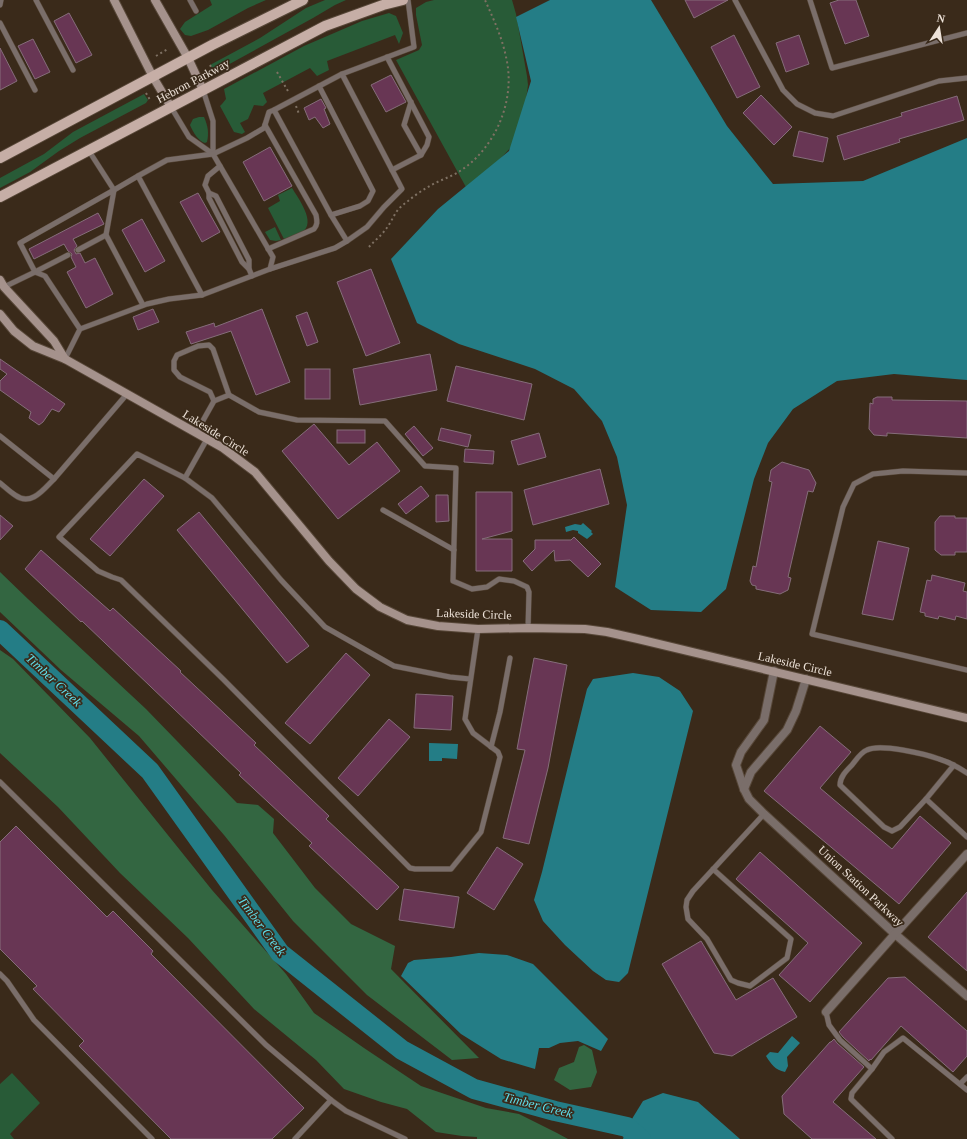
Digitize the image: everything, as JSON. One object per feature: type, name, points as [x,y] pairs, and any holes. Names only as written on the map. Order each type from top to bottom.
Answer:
[{"type":"main road","name":"Hebron Parkway","points":[[0,158],[188,58],[303,0]]},
{"type":"main road","name":"Hebron Parkway","points":[[0,197],[325,26],[383,5],[403,0]]},
{"type":"street","points":[[114,0],[153,77],[171,107]]},
{"type":"street","points":[[155,0],[188,58],[203,90]]},
{"type":"street","points":[[2,283],[54,340],[65,359]]},
{"type":"street","name":"Lakeside Circle","points":[[0,314],[14,331],[33,346],[65,359],[223,448],[255,472],[329,561],[356,588],[380,607],[407,620],[438,626],[478,629],[528,628],[607,632],[638,638],[967,718]]},
{"type":"street","name":"Union Station Parkway","points":[[774,671],[764,720],[741,752],[736,766],[749,799],[895,934],[967,996]]},
{"type":"street","points":[[744,789],[752,772],[787,730],[796,711],[806,679]]},
{"type":"street","points":[[826,1012],[967,854]]},
{"type":"lane","points":[[0,5],[1,0]]},
{"type":"lane","points":[[36,0],[73,70]]},
{"type":"lane","points":[[190,0],[196,11]]},
{"type":"lane","points":[[80,329],[45,276],[35,272],[20,243],[167,160],[213,154],[264,128],[269,112],[342,74],[414,47],[408,0]]},
{"type":"lane","points":[[735,0],[783,90],[797,104],[815,112],[833,116],[939,81],[967,78]]},
{"type":"lane","points":[[810,0],[832,68],[967,33]]},
{"type":"lane","points":[[0,23],[35,90]]},
{"type":"lane","points":[[387,57],[430,137],[421,155],[392,170]]},
{"type":"lane","points":[[65,359],[80,329],[143,305],[169,299],[202,295],[270,269],[335,248],[367,227],[384,206],[402,189],[342,74]]},
{"type":"lane","points":[[319,86],[373,191],[368,201],[360,206],[331,216]]},
{"type":"lane","points":[[203,90],[213,121],[213,154]]},
{"type":"lane","points":[[411,102],[404,125],[421,155]]},
{"type":"lane","points":[[171,107],[189,137],[213,154],[273,257],[270,269]]},
{"type":"lane","points":[[274,110],[331,216],[347,241]]},
{"type":"lane","points":[[265,125],[316,215],[317,221],[314,229],[268,249]]},
{"type":"lane","points":[[89,151],[114,190],[106,235],[143,305]]},
{"type":"lane","points":[[220,166],[208,176],[206,185],[209,198],[242,262],[249,269],[252,276]]},
{"type":"lane","points":[[138,176],[202,295]]},
{"type":"lane","points":[[78,250],[106,235]]},
{"type":"lane","points":[[2,283],[35,272],[68,255]]},
{"type":"lane","points":[[214,401],[210,392],[180,377],[174,370],[174,361],[177,355],[198,346],[209,345],[213,349],[229,395],[259,412],[296,420],[384,421],[425,466],[456,468],[453,581],[472,589],[487,587],[499,579],[514,581],[527,587],[529,592],[528,628]]},
{"type":"lane","points":[[0,483],[16,497],[28,499],[37,496],[54,479],[127,394]]},
{"type":"lane","points":[[196,433],[214,401],[229,395]]},
{"type":"lane","points":[[0,436],[54,479]]},
{"type":"lane","points":[[185,478],[207,439]]},
{"type":"lane","points":[[470,679],[450,677],[394,666],[325,627],[281,580],[212,498],[185,478],[137,454],[59,537],[98,571],[112,578],[121,580],[223,679],[410,868],[451,869],[481,832],[500,757],[498,752],[473,733],[465,719],[478,629]]},
{"type":"lane","points":[[967,473],[903,471],[873,474],[854,484],[843,507],[812,634],[967,670]]},
{"type":"lane","points":[[384,510],[454,550]]},
{"type":"lane","points":[[491,747],[500,712],[510,658]]},
{"type":"lane","points":[[954,765],[926,799],[900,827],[892,831],[884,827],[840,786],[840,780],[846,770],[866,750],[877,747],[904,751],[939,759],[954,765],[967,773]]},
{"type":"lane","points":[[0,782],[266,1045],[346,1111],[405,1139]]},
{"type":"lane","points":[[926,799],[967,837]]},
{"type":"lane","points":[[713,869],[791,939],[787,958],[750,986],[738,984],[731,980],[707,939],[688,919],[686,907],[687,900],[693,891],[713,869],[764,814]]},
{"type":"lane","points":[[0,974],[7,981],[34,1020],[152,1139]]},
{"type":"lane","points":[[826,1012],[829,1025],[840,1040],[872,1069]]},
{"type":"lane","points":[[892,1139],[851,1099],[852,1093],[884,1052],[903,1038],[967,1090]]},
{"type":"lane","points":[[960,1084],[967,1077]]},
{"type":"lane","points":[[295,1139],[331,1100]]},
{"type":"path","points":[[369,247],[385,230],[398,210],[428,187],[464,169],[481,154],[494,135],[503,116],[508,84],[507,58],[485,0]]},
{"type":"path","points":[[156,56],[168,49]]},
{"type":"path","points":[[210,65],[214,73]]},
{"type":"path","points":[[146,93],[150,100]]},
{"type":"green space","points":[[210,0],[266,0],[208,30],[191,36],[185,35],[180,29],[185,22],[212,5]]},
{"type":"green space","points":[[325,0],[346,0],[215,72],[210,65],[260,38],[306,8]]},
{"type":"green space","points":[[434,0],[512,0],[516,14],[527,76],[528,85],[525,107],[513,145],[490,170],[467,189],[396,60],[419,50],[422,45],[416,8],[426,2]]},
{"type":"green space","points":[[389,13],[396,16],[403,33],[399,44],[395,35],[327,61],[329,70],[317,76],[310,68],[263,93],[267,102],[263,106],[254,105],[248,119],[240,123],[245,132],[242,134],[234,132],[220,106],[226,99],[224,89],[304,46],[362,21]]},
{"type":"green space","points":[[144,94],[148,100],[146,103],[80,138],[30,172],[0,188],[0,178],[44,154],[73,132]]},
{"type":"green space","points":[[204,117],[207,126],[208,139],[205,143],[198,138],[190,125],[193,119]]},
{"type":"green space","points":[[292,188],[305,210],[308,223],[302,232],[284,239],[268,208],[280,201],[278,195]]},
{"type":"green space","points":[[275,227],[281,240],[270,240],[265,232]]},
{"type":"green space","points":[[0,572],[146,709],[237,803],[258,805],[274,819],[273,833],[315,888],[351,924],[395,946],[391,969],[479,1058],[452,1060],[367,995],[293,921],[224,835],[139,736],[61,670],[0,612]]},
{"type":"green space","points":[[0,650],[13,659],[90,738],[212,890],[286,974],[314,1013],[421,1086],[486,1108],[519,1114],[568,1139],[477,1139],[477,1137],[436,1132],[407,1109],[344,1089],[316,1060],[254,1009],[188,938],[120,873],[58,807],[0,753]]},
{"type":"green space","points":[[584,1045],[592,1050],[597,1072],[591,1087],[570,1090],[554,1080],[559,1068],[574,1062],[579,1047]]},
{"type":"green space","points":[[12,1073],[40,1103],[10,1134],[14,1139],[0,1139],[0,1084]]},
{"type":"water","points":[[550,0],[651,0],[727,126],[773,184],[863,181],[967,138],[967,380],[894,374],[837,381],[793,409],[768,443],[754,479],[726,589],[701,612],[651,610],[615,587],[627,505],[617,457],[602,421],[574,389],[535,369],[459,344],[417,323],[391,259],[438,209],[509,151],[531,81],[516,17]]},
{"type":"water","points":[[583,523],[592,531],[591,532],[593,534],[587,539],[578,533],[578,531],[573,530],[566,532],[565,527],[575,524],[581,525]]},
{"type":"water","points":[[633,673],[659,677],[680,691],[693,711],[628,973],[619,982],[606,980],[593,971],[565,945],[543,921],[534,900],[587,689],[593,679]]},
{"type":"water","points":[[429,743],[458,744],[457,759],[442,758],[442,761],[429,761]]},
{"type":"water","points":[[479,953],[507,955],[533,964],[608,1039],[601,1051],[578,1041],[560,1043],[549,1048],[539,1048],[535,1069],[501,1059],[461,1034],[401,976],[408,963],[414,960]]},
{"type":"water","points":[[792,1036],[800,1043],[787,1057],[788,1066],[785,1072],[774,1066],[766,1056],[770,1052],[778,1053]]},
{"type":"water","points":[[663,1093],[698,1102],[740,1139],[623,1139],[627,1127],[643,1101]]},
{"type":"building","points":[[685,0],[728,0],[694,18]]},
{"type":"building","points":[[839,0],[856,0],[869,36],[845,44],[830,3]]},
{"type":"building","points":[[69,13],[92,55],[76,63],[54,21]]},
{"type":"building","points":[[734,35],[760,87],[737,98],[711,47]]},
{"type":"building","points":[[799,35],[809,64],[786,72],[776,43]]},
{"type":"building","points":[[33,39],[50,72],[35,79],[18,46]]},
{"type":"building","points":[[0,48],[17,81],[0,90]]},
{"type":"building","points":[[391,75],[406,102],[386,112],[371,85]]},
{"type":"building","points":[[761,95],[792,127],[774,145],[743,113]]},
{"type":"building","points":[[957,96],[964,120],[899,139],[900,142],[844,160],[837,136],[902,116],[901,113]]},
{"type":"building","points":[[321,99],[326,108],[324,109],[330,124],[323,128],[315,117],[309,120],[304,108]]},
{"type":"building","points":[[799,131],[828,138],[823,162],[793,156]]},
{"type":"building","points":[[270,147],[292,186],[264,201],[243,162]]},
{"type":"building","points":[[198,193],[220,232],[202,242],[180,202]]},
{"type":"building","points":[[98,213],[104,224],[73,239],[77,246],[74,250],[76,254],[80,253],[85,263],[95,258],[113,294],[86,308],[67,272],[76,267],[71,257],[72,254],[68,251],[64,244],[34,259],[29,249]]},
{"type":"building","points":[[142,219],[165,261],[145,272],[122,230]]},
{"type":"building","points":[[371,269],[400,343],[366,356],[337,282]]},
{"type":"building","points":[[153,309],[159,322],[138,330],[133,317]]},
{"type":"building","points":[[262,309],[290,382],[256,395],[231,331],[191,344],[186,332],[214,323],[215,327]]},
{"type":"building","points":[[307,312],[318,342],[307,346],[296,316]]},
{"type":"building","points":[[430,354],[437,390],[360,405],[353,369]]},
{"type":"building","points":[[0,359],[65,404],[59,412],[52,409],[43,422],[39,425],[29,418],[31,412],[0,390],[0,381],[7,374],[0,369]]},
{"type":"building","points":[[456,366],[532,384],[524,420],[447,401]]},
{"type":"building","points":[[305,369],[330,369],[330,399],[305,399]]},
{"type":"building","points":[[877,397],[892,397],[892,400],[967,401],[967,438],[887,433],[887,436],[874,435],[869,429],[870,403],[873,404],[873,399]]},
{"type":"building","points":[[314,424],[349,465],[377,442],[400,471],[338,519],[282,451]]},
{"type":"building","points":[[414,426],[433,448],[423,456],[405,434]]},
{"type":"building","points":[[441,428],[471,435],[468,447],[438,440]]},
{"type":"building","points":[[337,430],[365,430],[365,443],[337,443]]},
{"type":"building","points":[[539,433],[546,457],[518,465],[511,441]]},
{"type":"building","points":[[465,449],[494,451],[493,464],[464,462]]},
{"type":"building","points":[[782,462],[809,470],[816,483],[813,492],[808,491],[788,577],[791,578],[788,590],[780,594],[756,589],[756,586],[752,585],[750,581],[753,566],[756,567],[772,482],[769,481],[771,470]]},
{"type":"building","points":[[600,469],[609,504],[533,525],[524,490]]},
{"type":"building","points":[[144,479],[164,496],[110,556],[90,539]]},
{"type":"building","points":[[421,486],[429,496],[406,514],[398,504]]},
{"type":"building","points":[[476,492],[512,492],[512,531],[482,539],[512,539],[512,571],[476,571]]},
{"type":"building","points":[[436,495],[448,495],[449,521],[436,522]]},
{"type":"building","points":[[199,512],[309,646],[287,663],[177,530]]},
{"type":"building","points":[[0,515],[13,526],[0,540]]},
{"type":"building","points":[[940,516],[967,518],[967,552],[955,552],[955,555],[941,555],[935,550],[935,522]]},
{"type":"building","points":[[574,537],[601,564],[588,577],[570,560],[555,561],[554,550],[532,571],[523,561],[535,549],[535,540],[571,540]]},
{"type":"building","points":[[878,541],[909,548],[893,620],[862,614]]},
{"type":"building","points":[[41,550],[110,611],[113,608],[181,671],[180,672],[256,743],[254,745],[329,816],[326,819],[399,887],[377,910],[309,846],[312,843],[239,775],[241,773],[82,621],[81,622],[25,569]]},
{"type":"building","points":[[932,575],[965,583],[963,591],[967,592],[967,619],[956,616],[955,620],[939,616],[938,619],[925,616],[925,613],[920,612],[927,580],[931,581]]},
{"type":"building","points":[[346,653],[370,675],[310,744],[285,723]]},
{"type":"building","points":[[534,658],[567,665],[548,768],[529,844],[503,838],[525,750],[517,749]]},
{"type":"building","points":[[416,694],[453,696],[451,730],[414,728]]},
{"type":"building","points":[[389,719],[410,737],[358,796],[338,778]]},
{"type":"building","points":[[820,726],[851,752],[820,788],[892,849],[920,816],[951,843],[899,904],[764,791]]},
{"type":"building","points":[[16,826],[107,917],[113,911],[153,951],[151,954],[304,1108],[272,1139],[171,1139],[79,1046],[84,1041],[33,989],[37,986],[0,949],[0,842]]},
{"type":"building","points":[[497,847],[523,864],[494,910],[467,893]]},
{"type":"building","points":[[760,852],[862,943],[810,1002],[779,975],[808,943],[736,879]]},
{"type":"building","points":[[404,889],[459,897],[454,928],[399,920]]},
{"type":"building","points":[[967,892],[967,971],[928,937]]},
{"type":"building","points":[[701,941],[736,1000],[773,978],[797,1017],[732,1056],[714,1053],[662,964]]},
{"type":"building","points":[[905,977],[967,1031],[967,1056],[953,1072],[901,1026],[869,1061],[839,1032],[888,978]]},
{"type":"building","points":[[834,1039],[864,1067],[833,1102],[876,1139],[812,1139],[784,1114],[782,1096]]},
{"type":"waterway","name":"Timber Creek","points":[[0,630],[150,771],[280,953],[402,1050],[474,1089],[555,1111],[627,1127],[641,1139]]}]
